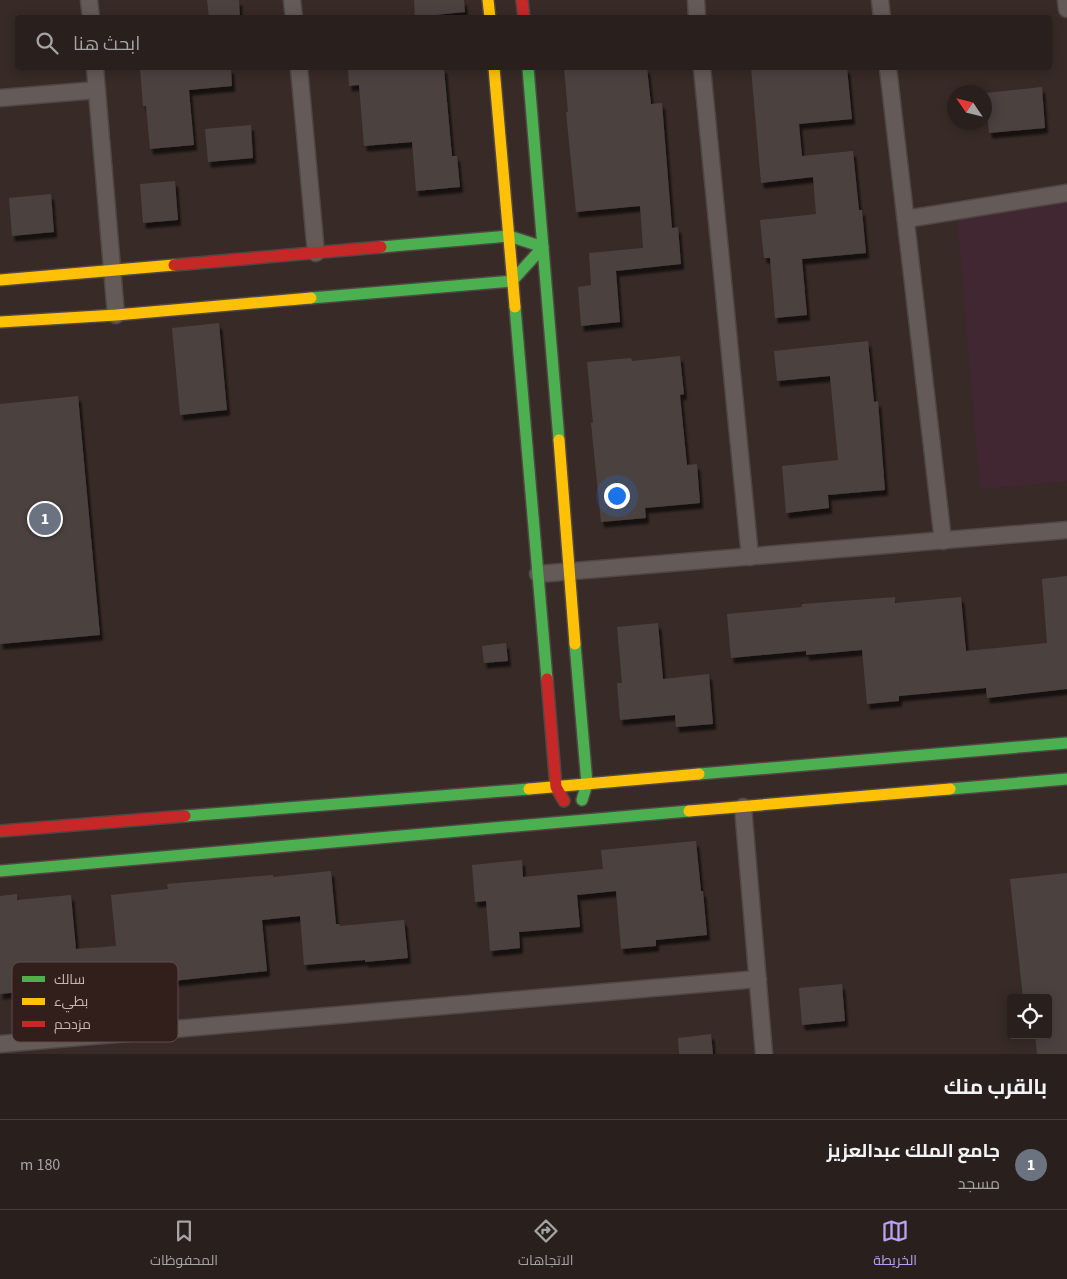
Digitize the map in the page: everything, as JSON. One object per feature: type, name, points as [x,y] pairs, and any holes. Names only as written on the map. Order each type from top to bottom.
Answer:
[{"type":"street","points":[[89,0],[91,15]]},
{"type":"street","points":[[292,0],[294,15]]},
{"type":"street","points":[[488,0],[490,15]]},
{"type":"street","points":[[522,0],[524,15]]},
{"type":"street","points":[[696,0],[697,15]]},
{"type":"street","points":[[880,0],[882,15]]},
{"type":"street","points":[[1066,0],[1067,9]]},
{"type":"street","points":[[95,70],[116,315]]},
{"type":"street","points":[[299,70],[316,253]]},
{"type":"street","points":[[494,70],[556,787],[575,820]]},
{"type":"street","points":[[528,70],[587,784],[575,820]]},
{"type":"street","points":[[702,70],[750,556]]},
{"type":"street","points":[[888,70],[943,541]]},
{"type":"street","points":[[0,98],[97,90]]},
{"type":"street","points":[[906,219],[1067,193]]},
{"type":"street","points":[[0,280],[509,236],[543,246]]},
{"type":"street","points":[[0,322],[116,315],[512,281],[543,246]]},
{"type":"street","points":[[538,574],[1067,530]]},
{"type":"street","points":[[0,831],[556,787],[1067,743]]},
{"type":"street","points":[[0,871],[1067,779]]},
{"type":"street","points":[[743,807],[764,1054]]},
{"type":"street","points":[[178,1029],[758,979]]},
{"type":"street","points":[[0,1044],[23,1042]]},
{"type":"shaded area","points":[[1067,201],[1067,481],[980,490],[957,218]]},
{"type":"building","points":[[207,0],[239,0],[240,15],[209,15]]},
{"type":"building","points":[[414,0],[464,0],[465,12],[415,15]]},
{"type":"building","points":[[140,70],[231,70],[232,86],[189,90],[194,145],[150,149],[146,106],[143,106]]},
{"type":"building","points":[[348,70],[444,70],[452,156],[457,156],[460,187],[416,191],[412,142],[364,146],[359,85],[349,86]]},
{"type":"building","points":[[564,70],[647,70],[651,104],[662,103],[672,228],[678,227],[681,264],[616,271],[620,322],[581,326],[578,287],[591,285],[589,253],[643,248],[640,206],[576,212],[566,112],[568,112]]},
{"type":"building","points":[[751,70],[847,70],[852,119],[799,124],[802,156],[853,151],[859,210],[862,210],[866,253],[802,259],[807,315],[775,318],[770,258],[764,258],[760,220],[816,214],[813,177],[761,183]]},
{"type":"building","points":[[1042,87],[1045,128],[989,133],[989,130],[992,130],[992,92]]},
{"type":"building","points":[[251,125],[253,158],[208,162],[205,129]]},
{"type":"building","points":[[175,181],[178,220],[143,223],[140,184]]},
{"type":"building","points":[[51,194],[54,232],[12,236],[9,198]]},
{"type":"building","points":[[219,323],[227,410],[180,415],[172,328]]},
{"type":"building","points":[[868,341],[874,402],[878,401],[885,490],[828,495],[829,508],[786,513],[782,466],[838,460],[830,376],[777,381],[774,351]]},
{"type":"building","points":[[680,356],[684,394],[680,395],[687,465],[697,464],[700,503],[645,508],[646,518],[601,522],[587,362],[631,358],[632,361]]},
{"type":"building","points":[[78,396],[100,635],[0,644],[0,404]]},
{"type":"building","points":[[1067,576],[1067,689],[987,698],[986,688],[899,696],[899,701],[867,704],[862,650],[806,655],[806,651],[731,658],[727,614],[802,607],[802,604],[895,597],[895,603],[961,597],[966,651],[1047,643],[1042,579]]},
{"type":"building","points":[[658,623],[663,679],[709,674],[713,724],[676,727],[675,715],[620,720],[617,683],[622,683],[617,627]]},
{"type":"building","points":[[506,643],[508,661],[484,663],[482,646]]},
{"type":"building","points":[[696,841],[707,935],[656,940],[656,946],[621,949],[616,891],[577,895],[580,927],[519,932],[520,948],[490,951],[486,901],[475,902],[472,865],[522,860],[523,877],[603,869],[601,850]]},
{"type":"building","points":[[331,871],[336,924],[340,926],[404,920],[408,958],[304,965],[300,916],[262,920],[267,971],[178,980],[178,962],[12,962],[12,993],[0,994],[0,896],[17,894],[17,900],[71,895],[76,949],[116,946],[111,895],[168,889],[167,884],[273,875],[273,877]]},
{"type":"building","points":[[1067,873],[1067,1054],[1037,1054],[1035,1039],[1052,1039],[1052,994],[1023,994],[1010,879]]},
{"type":"building","points":[[842,984],[845,1021],[802,1025],[799,988]]},
{"type":"building","points":[[711,1034],[713,1054],[679,1054],[678,1038]]},
{"type":"traffic: fast","points":[[528,70],[559,440]]},
{"type":"traffic: fast","points":[[311,298],[512,281],[543,247],[509,236],[381,247]]},
{"type":"traffic: fast","points":[[515,307],[547,679]]},
{"type":"traffic: fast","points":[[575,644],[587,784],[582,800]]},
{"type":"traffic: fast","points":[[699,774],[1067,743]]},
{"type":"traffic: fast","points":[[950,789],[1067,779]]},
{"type":"traffic: fast","points":[[185,816],[529,789]]},
{"type":"traffic: fast","points":[[0,871],[689,811]]},
{"type":"traffic: slow","points":[[488,0],[490,15]]},
{"type":"traffic: slow","points":[[494,70],[515,307]]},
{"type":"traffic: slow","points":[[0,280],[174,265]]},
{"type":"traffic: slow","points":[[0,322],[116,315],[311,298]]},
{"type":"traffic: slow","points":[[559,440],[575,644]]},
{"type":"traffic: slow","points":[[529,789],[699,774]]},
{"type":"traffic: slow","points":[[689,811],[950,789]]},
{"type":"traffic: jam","points":[[522,0],[524,15]]},
{"type":"traffic: jam","points":[[174,265],[381,247]]},
{"type":"traffic: jam","points":[[547,679],[556,787],[564,801]]},
{"type":"traffic: jam","points":[[0,831],[185,816]]},
{"type":"place","name":"جامع الملك عبدالعزيز","points":[[45,519]]}]
